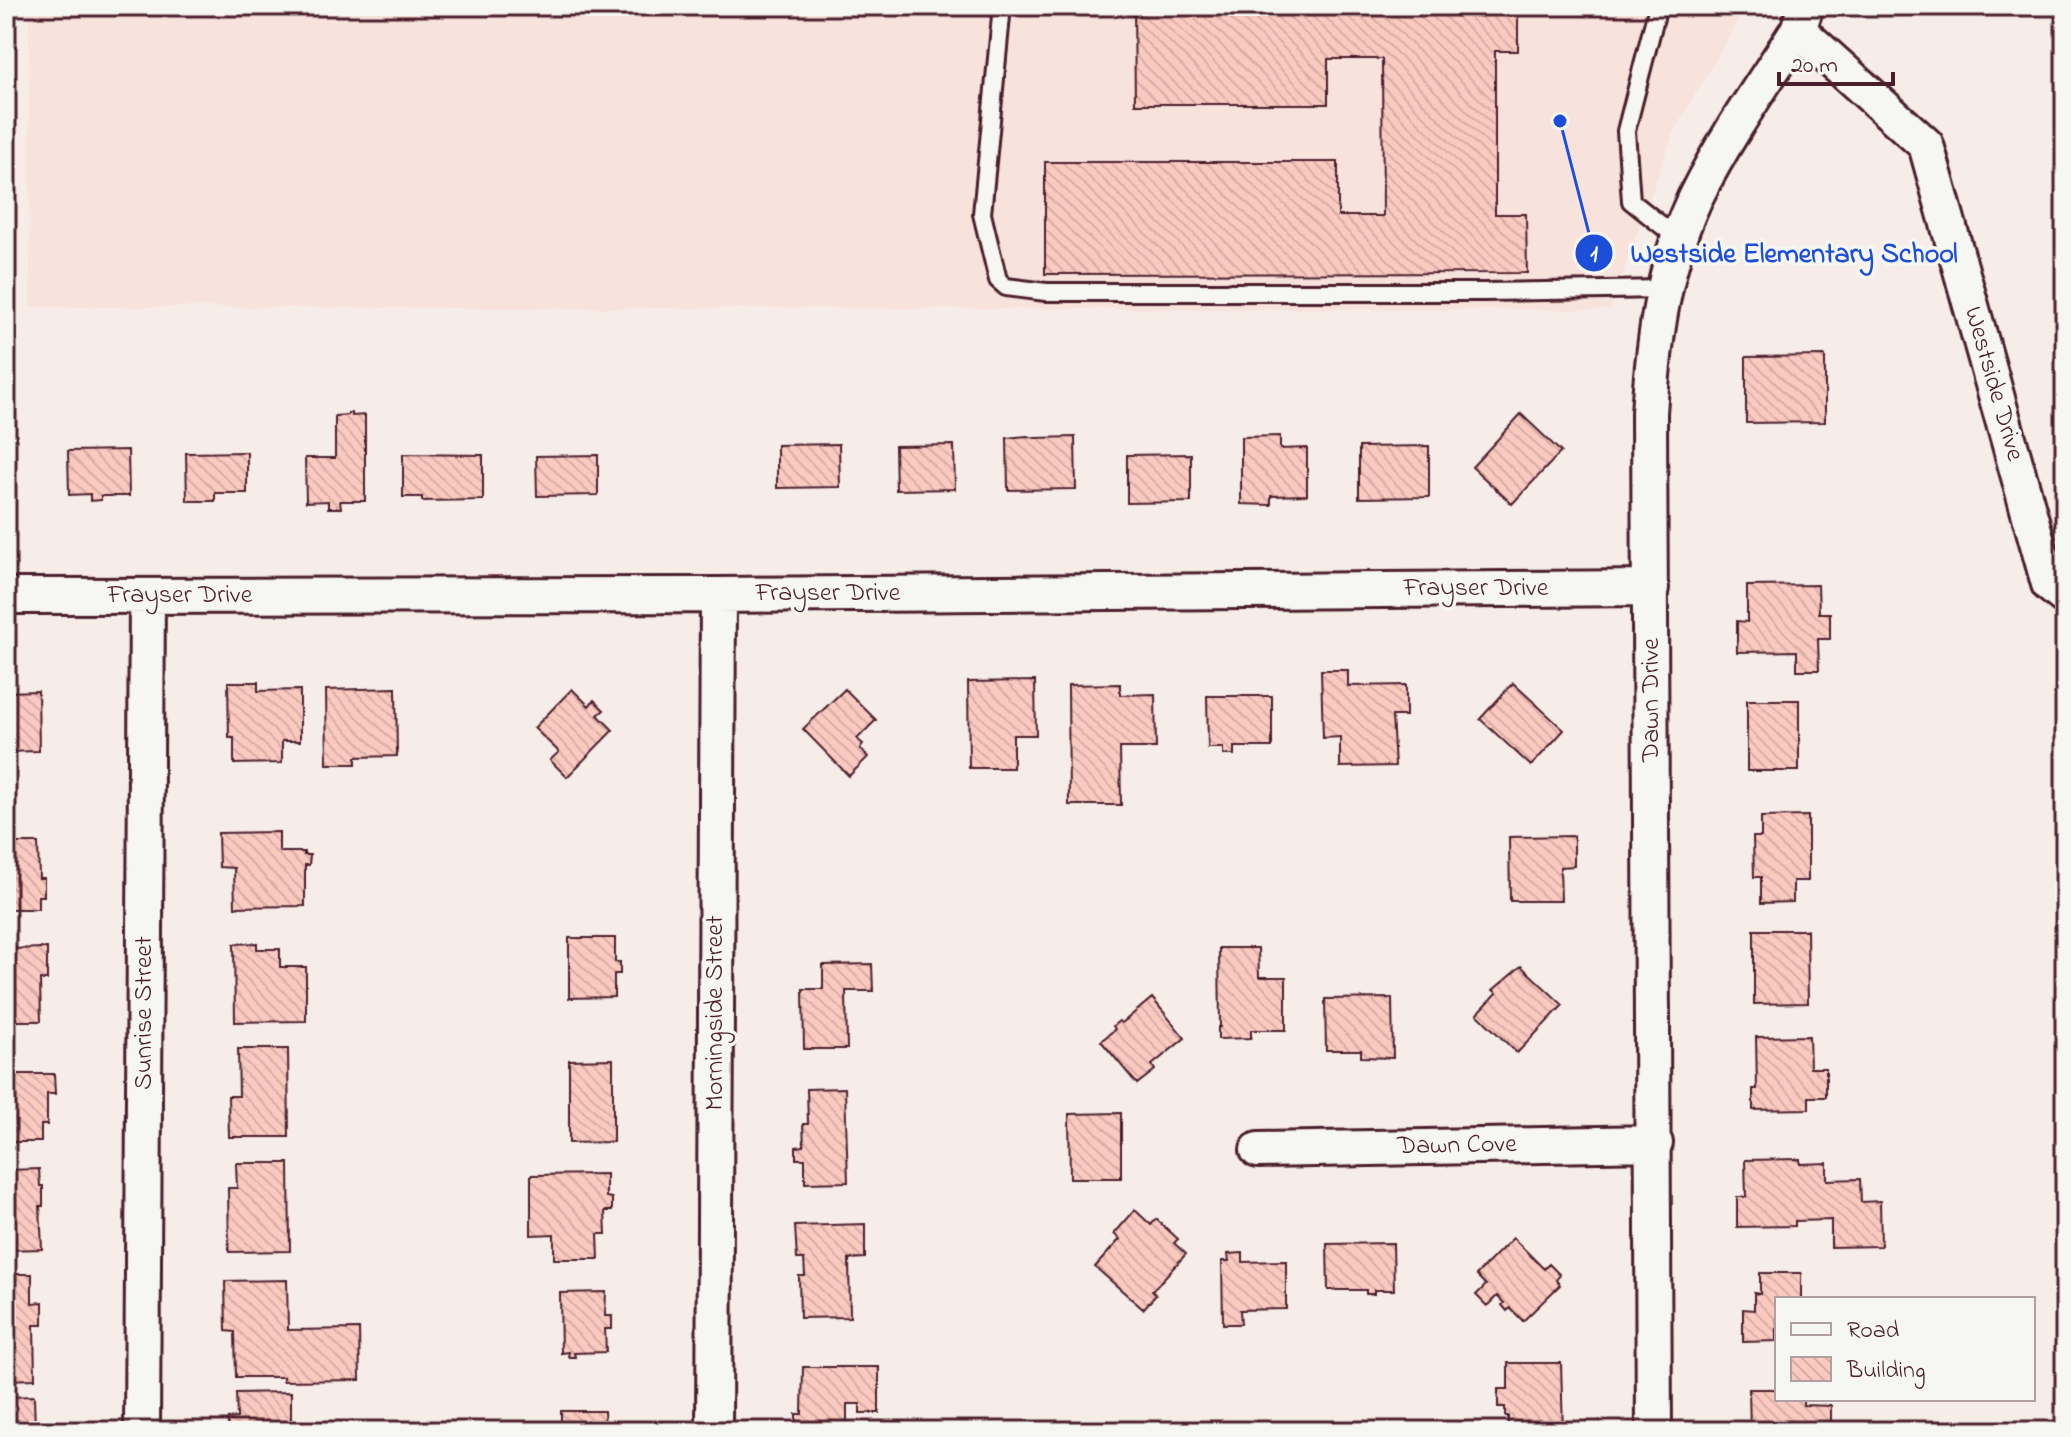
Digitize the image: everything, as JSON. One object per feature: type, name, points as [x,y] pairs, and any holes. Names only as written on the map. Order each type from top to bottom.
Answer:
[{"type":"street","name":"Dawn Drive","points":[[1654,1431],[1655,1143],[1649,413],[1653,345],[1669,269],[1695,198],[1802,18]]},
{"type":"street","name":"Westside Drive","points":[[1802,18],[1926,145],[2049,584],[2065,597]]},
{"type":"street","name":"Frayser Drive","points":[[6,596],[718,595],[1651,588]]},
{"type":"street","name":"Morningside Street","points":[[714,1431],[718,595]]},
{"type":"street","name":"Sunrise Street","points":[[142,1431],[147,596]]},
{"type":"street","name":"Dawn Cove","points":[[1258,1150],[1655,1143]]},
{"type":"lane","points":[[1002,6],[982,214],[998,280],[1006,287],[1046,292],[1665,289]]},
{"type":"lane","points":[[1658,6],[1626,131],[1631,201],[1680,240]]},
{"type":"shaded area","points":[[29,6],[1747,6],[1674,131],[1610,310],[30,307]]},
{"type":"building","points":[[1134,6],[1518,6],[1518,51],[1495,51],[1495,214],[1526,214],[1527,273],[1045,274],[1045,162],[1338,162],[1338,216],[1383,216],[1382,59],[1328,59],[1328,104],[1135,104]]},
{"type":"building","points":[[1825,356],[1825,422],[1746,423],[1746,357]]},
{"type":"building","points":[[348,413],[352,416],[365,415],[365,501],[340,501],[341,508],[328,508],[328,501],[306,502],[305,458],[335,458],[335,416]]},
{"type":"building","points":[[1521,414],[1561,452],[1512,504],[1472,467]]},
{"type":"building","points":[[1280,436],[1280,449],[1307,448],[1307,495],[1271,496],[1271,505],[1241,504],[1241,437]]},
{"type":"building","points":[[1075,437],[1076,489],[1008,490],[1007,438]]},
{"type":"building","points":[[839,444],[840,487],[777,488],[777,445]]},
{"type":"building","points":[[954,445],[955,489],[896,490],[895,446]]},
{"type":"building","points":[[1429,446],[1429,497],[1359,498],[1359,447]]},
{"type":"building","points":[[128,450],[129,496],[101,496],[101,500],[90,501],[90,494],[69,495],[68,451]]},
{"type":"building","points":[[247,452],[247,493],[215,493],[215,501],[187,501],[186,453]]},
{"type":"building","points":[[403,454],[483,455],[483,500],[422,501],[422,497],[403,497]]},
{"type":"building","points":[[1191,454],[1191,502],[1127,503],[1127,455]]},
{"type":"building","points":[[598,455],[598,495],[537,496],[536,456]]},
{"type":"building","points":[[1818,585],[1819,613],[1830,613],[1830,639],[1818,639],[1819,670],[1797,670],[1797,651],[1737,652],[1737,621],[1747,622],[1747,586]]},
{"type":"building","points":[[1321,670],[1348,670],[1348,686],[1406,685],[1406,716],[1392,716],[1395,766],[1340,767],[1340,737],[1323,738]]},
{"type":"building","points":[[1035,681],[1036,735],[1013,735],[1013,768],[969,768],[968,682]]},
{"type":"building","points":[[228,682],[258,682],[258,691],[300,690],[300,741],[282,741],[282,763],[234,764],[234,738],[229,738]]},
{"type":"building","points":[[1513,683],[1564,730],[1531,766],[1480,719]]},
{"type":"building","points":[[1120,684],[1120,695],[1155,694],[1156,748],[1120,748],[1121,805],[1069,805],[1068,685]]},
{"type":"building","points":[[396,688],[397,756],[356,757],[356,764],[327,764],[326,690]]},
{"type":"building","points":[[572,689],[589,706],[594,700],[604,710],[598,715],[613,730],[567,777],[550,760],[559,752],[534,728]]},
{"type":"building","points":[[845,689],[876,720],[857,739],[863,744],[860,748],[868,757],[849,776],[803,729]]},
{"type":"building","points":[[38,691],[39,751],[6,752],[6,692]]},
{"type":"building","points":[[1207,696],[1272,696],[1272,747],[1234,747],[1234,755],[1223,755],[1223,748],[1208,748]]},
{"type":"building","points":[[1747,700],[1799,700],[1799,771],[1747,771]]},
{"type":"building","points":[[1808,816],[1808,881],[1793,881],[1793,902],[1761,903],[1761,877],[1754,877],[1753,837],[1761,837],[1761,817]]},
{"type":"building","points":[[279,832],[279,852],[304,852],[304,855],[310,855],[309,865],[305,865],[305,906],[235,907],[234,868],[219,867],[218,833]]},
{"type":"building","points":[[1574,836],[1574,866],[1560,867],[1561,901],[1510,901],[1509,837]]},
{"type":"building","points":[[6,843],[38,843],[39,878],[44,878],[44,896],[38,896],[38,909],[6,909]]},
{"type":"building","points":[[1754,930],[1807,930],[1808,1003],[1754,1004]]},
{"type":"building","points":[[569,938],[615,938],[615,962],[620,962],[620,974],[614,974],[614,997],[569,998]]},
{"type":"building","points":[[257,943],[257,949],[280,949],[280,967],[306,967],[306,1021],[235,1022],[234,944]]},
{"type":"building","points":[[47,948],[47,980],[40,980],[41,1021],[6,1021],[6,949]]},
{"type":"building","points":[[1219,948],[1258,948],[1259,977],[1286,977],[1286,1030],[1251,1030],[1251,1038],[1218,1039]]},
{"type":"building","points":[[872,964],[873,991],[846,991],[847,1049],[804,1049],[803,989],[823,989],[823,965]]},
{"type":"building","points":[[1521,966],[1563,1005],[1517,1053],[1477,1014],[1497,993],[1493,990]]},
{"type":"building","points":[[1152,998],[1185,1038],[1152,1065],[1155,1070],[1137,1084],[1101,1041],[1115,1029],[1113,1026],[1119,1021],[1122,1023]]},
{"type":"building","points":[[1392,998],[1393,1058],[1361,1057],[1361,1050],[1326,1050],[1325,999]]},
{"type":"building","points":[[1809,1036],[1810,1068],[1826,1068],[1826,1097],[1809,1097],[1809,1109],[1753,1110],[1753,1089],[1757,1089],[1756,1037]]},
{"type":"building","points":[[238,1049],[288,1049],[289,1137],[229,1137],[228,1096],[239,1096]]},
{"type":"building","points":[[613,1059],[613,1142],[569,1143],[569,1060]]},
{"type":"building","points":[[6,1074],[54,1074],[55,1094],[47,1094],[47,1125],[41,1125],[41,1142],[6,1142]]},
{"type":"building","points":[[845,1088],[848,1182],[805,1183],[805,1159],[796,1159],[796,1147],[804,1146],[803,1124],[808,1124],[807,1089]]},
{"type":"building","points":[[1121,1113],[1121,1178],[1070,1178],[1069,1114]]},
{"type":"building","points":[[1800,1159],[1800,1164],[1827,1163],[1827,1180],[1860,1179],[1861,1202],[1880,1201],[1881,1246],[1831,1247],[1831,1220],[1795,1221],[1795,1226],[1737,1227],[1737,1197],[1746,1197],[1745,1160]]},
{"type":"building","points":[[236,1163],[289,1163],[290,1251],[229,1252],[228,1188],[237,1188]]},
{"type":"building","points":[[39,1169],[40,1186],[43,1186],[43,1206],[40,1206],[42,1249],[6,1250],[6,1170]]},
{"type":"building","points":[[606,1174],[606,1197],[612,1198],[612,1211],[605,1211],[606,1234],[598,1234],[599,1259],[554,1259],[554,1234],[531,1235],[531,1175]]},
{"type":"building","points":[[1135,1210],[1151,1225],[1156,1219],[1178,1239],[1174,1243],[1186,1254],[1152,1291],[1156,1295],[1143,1309],[1095,1267],[1120,1239],[1114,1234]]},
{"type":"building","points":[[865,1224],[865,1258],[849,1259],[850,1317],[800,1318],[799,1276],[805,1276],[804,1259],[797,1259],[795,1226]]},
{"type":"building","points":[[1513,1238],[1544,1269],[1549,1264],[1560,1275],[1556,1280],[1560,1285],[1523,1321],[1510,1308],[1507,1311],[1497,1296],[1487,1306],[1476,1295],[1486,1285],[1476,1275]]},
{"type":"building","points":[[1393,1243],[1394,1290],[1374,1290],[1374,1294],[1366,1294],[1366,1290],[1328,1290],[1327,1244]]},
{"type":"building","points":[[1243,1253],[1243,1262],[1286,1261],[1286,1309],[1240,1310],[1241,1324],[1223,1324],[1222,1261],[1229,1261],[1228,1254]]},
{"type":"building","points":[[1760,1273],[1801,1273],[1801,1297],[1775,1297],[1775,1341],[1743,1342],[1743,1309],[1754,1310],[1754,1293],[1760,1294]]},
{"type":"building","points":[[6,1274],[32,1274],[32,1303],[43,1302],[43,1325],[34,1325],[35,1379],[6,1380]]},
{"type":"building","points":[[287,1280],[288,1330],[359,1329],[360,1380],[283,1381],[283,1377],[236,1377],[235,1332],[226,1331],[225,1281]]},
{"type":"building","points":[[606,1292],[605,1316],[612,1316],[612,1329],[605,1329],[606,1352],[574,1353],[575,1357],[568,1357],[569,1352],[561,1353],[560,1293]]},
{"type":"building","points":[[1508,1363],[1561,1363],[1563,1431],[1508,1431],[1505,1407],[1498,1407],[1498,1389],[1508,1389]]},
{"type":"building","points":[[803,1367],[879,1367],[879,1413],[860,1413],[860,1404],[847,1404],[847,1431],[796,1431],[796,1414],[802,1414]]},
{"type":"building","points":[[1749,1389],[1775,1389],[1775,1401],[1803,1401],[1803,1405],[1831,1406],[1831,1431],[1750,1431]]},
{"type":"building","points":[[291,1392],[291,1431],[228,1431],[228,1419],[237,1418],[236,1393]]},
{"type":"building","points":[[34,1396],[35,1431],[6,1431],[6,1397]]},
{"type":"building","points":[[561,1411],[604,1411],[605,1431],[561,1431]]},
{"type":"place","name":"Westside Elementary School","points":[[1560,121]]}]
